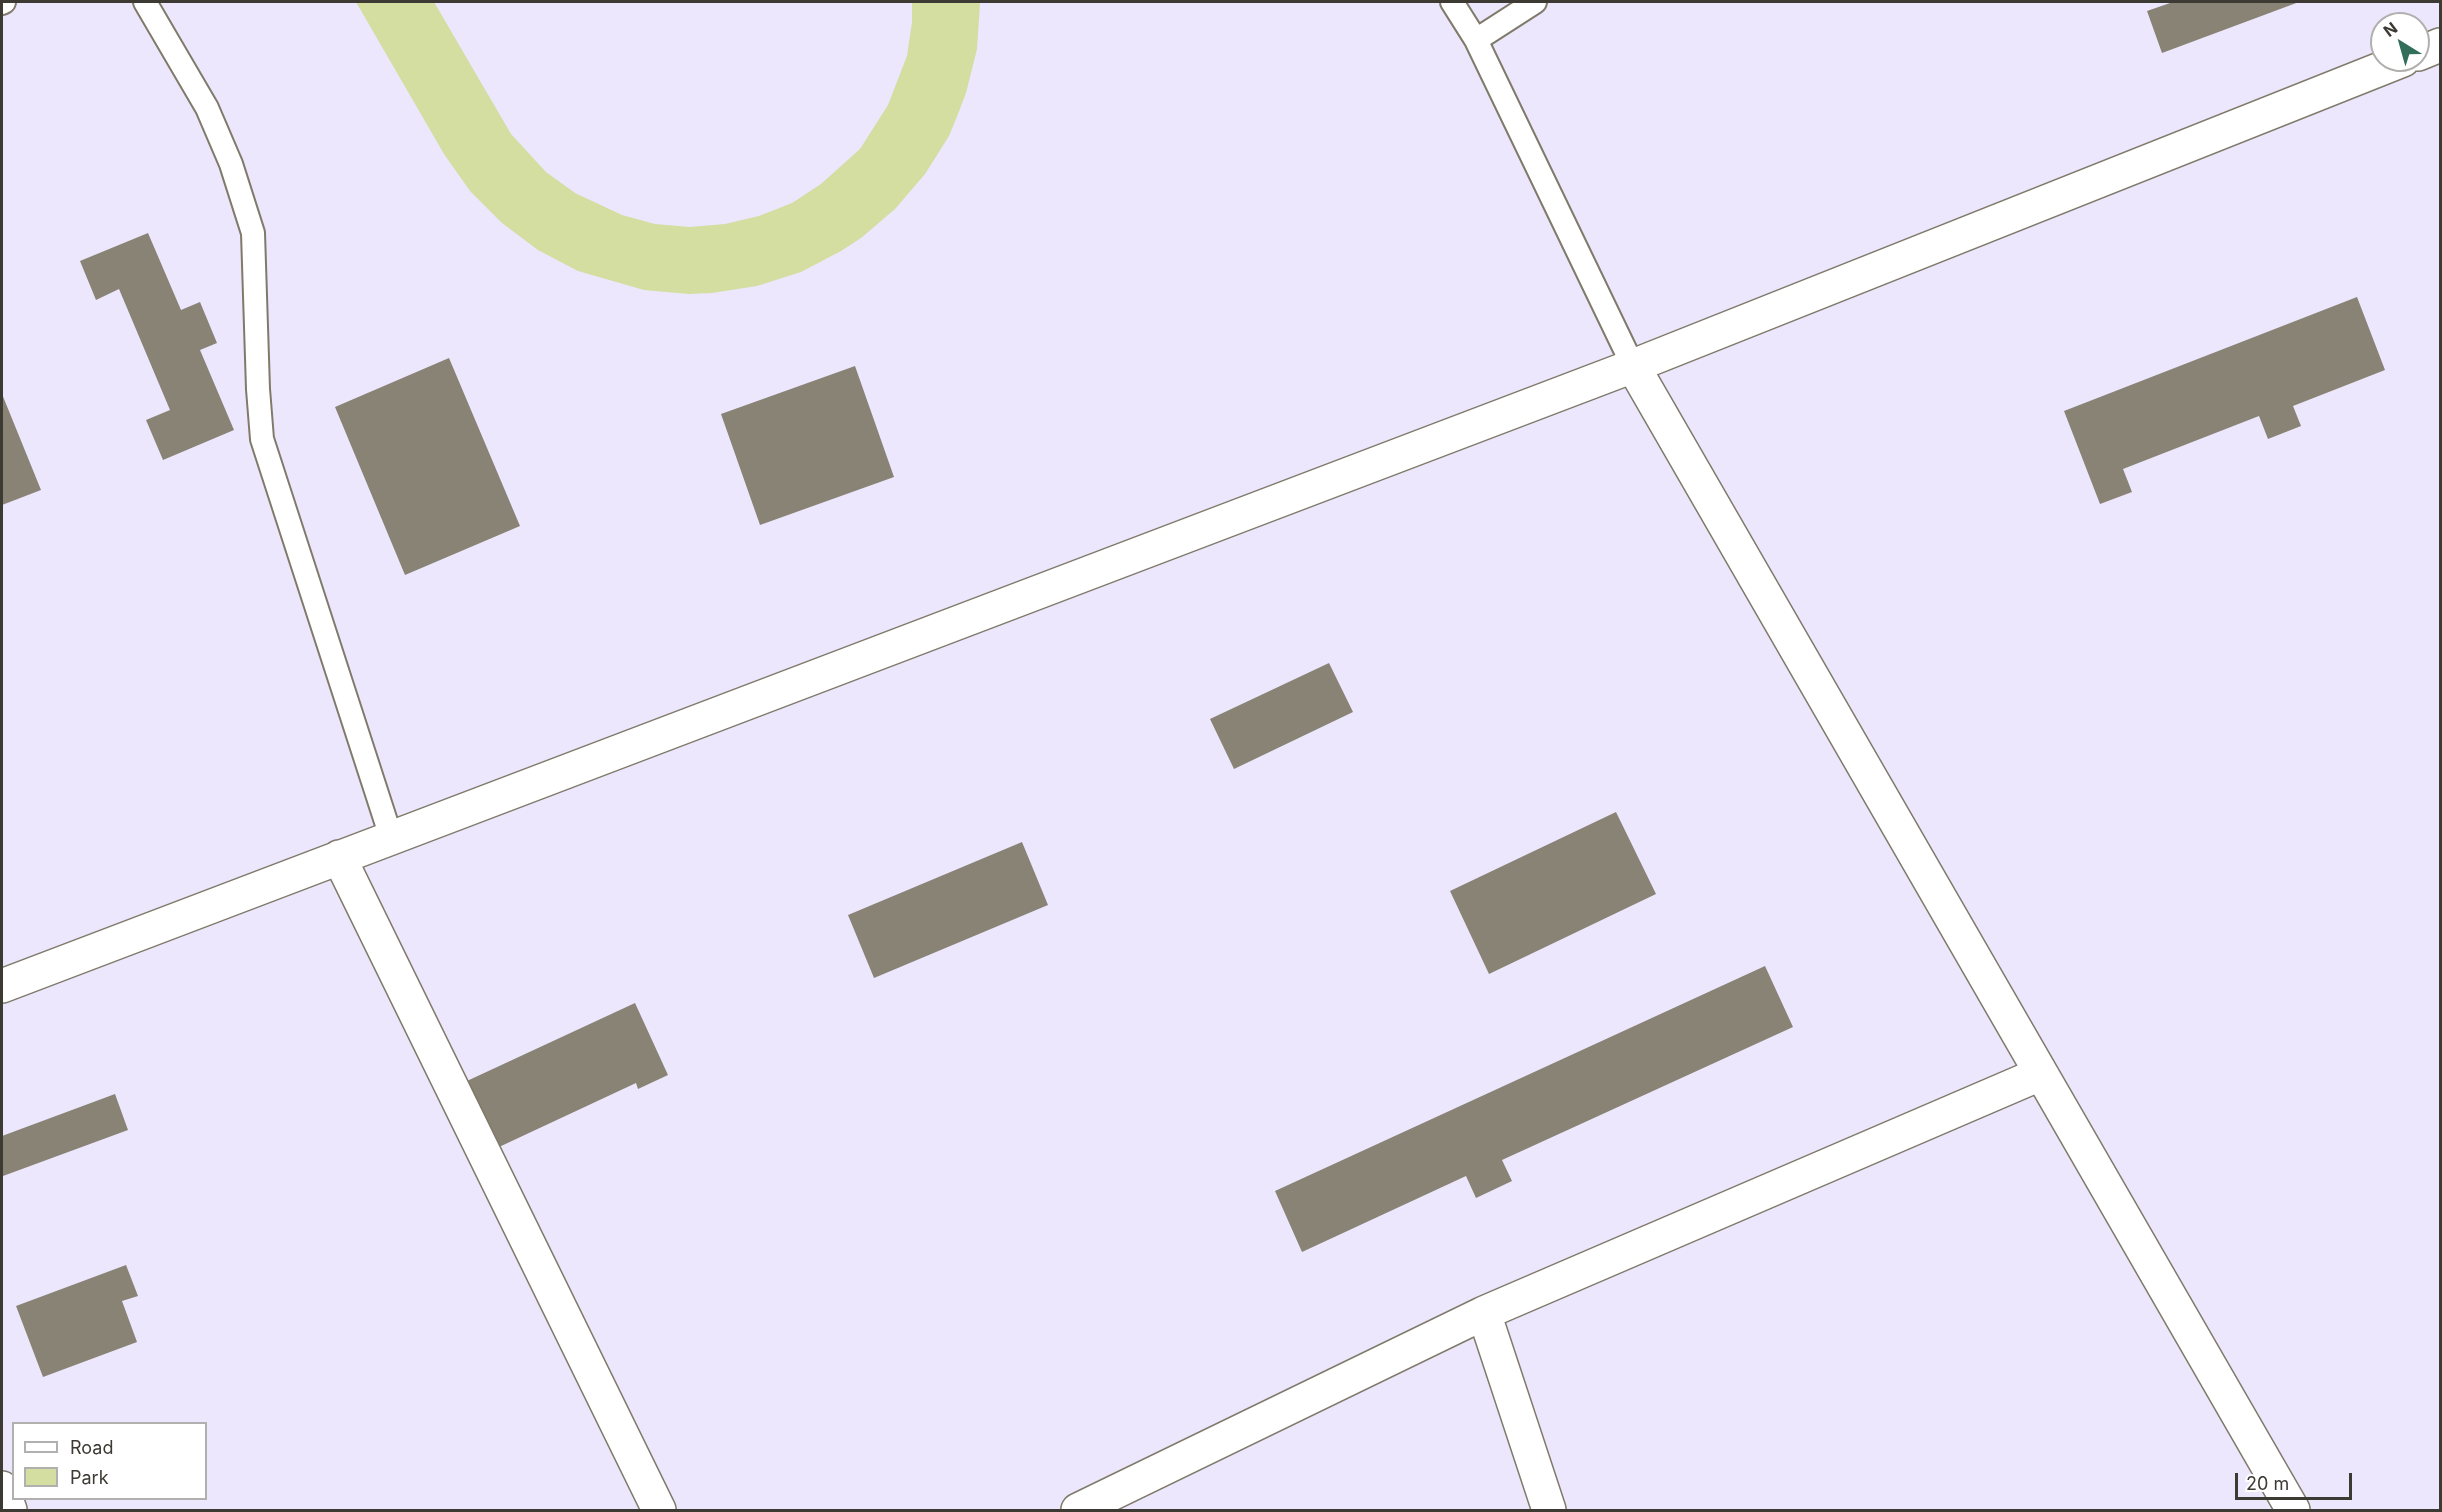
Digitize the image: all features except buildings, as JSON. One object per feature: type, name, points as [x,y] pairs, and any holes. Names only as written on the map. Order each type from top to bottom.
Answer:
[{"type":"street","points":[[2,986],[1633,366],[2373,72]]},
{"type":"street","points":[[1633,366],[2293,1510]]},
{"type":"street","points":[[339,857],[659,1510]]},
{"type":"street","points":[[1078,1510],[1484,1313],[2040,1074]]},
{"type":"street","points":[[1484,1313],[1549,1510]]},
{"type":"street","points":[[2,1488],[10,1510]]},
{"type":"lane","points":[[145,2],[207,108],[231,164],[253,233],[262,439],[391,837]]},
{"type":"lane","points":[[1452,2],[1476,40],[1633,366]]},
{"type":"lane","points":[[1476,40],[1535,2]]},
{"type":"shaded area","points":[[2,2],[2440,2],[2440,1510],[2,1510]]},
{"type":"green space","points":[[356,2],[434,2],[511,134],[546,172],[575,193],[622,215],[655,224],[690,227],[725,224],[759,216],[792,203],[821,184],[860,149],[888,105],[907,56],[912,22],[912,2],[980,2],[980,4],[977,49],[966,93],[949,136],[925,174],[895,209],[861,238],[801,272],[757,286],[689,294],[644,290],[578,271],[538,250],[502,223],[470,191],[444,154]]}]
